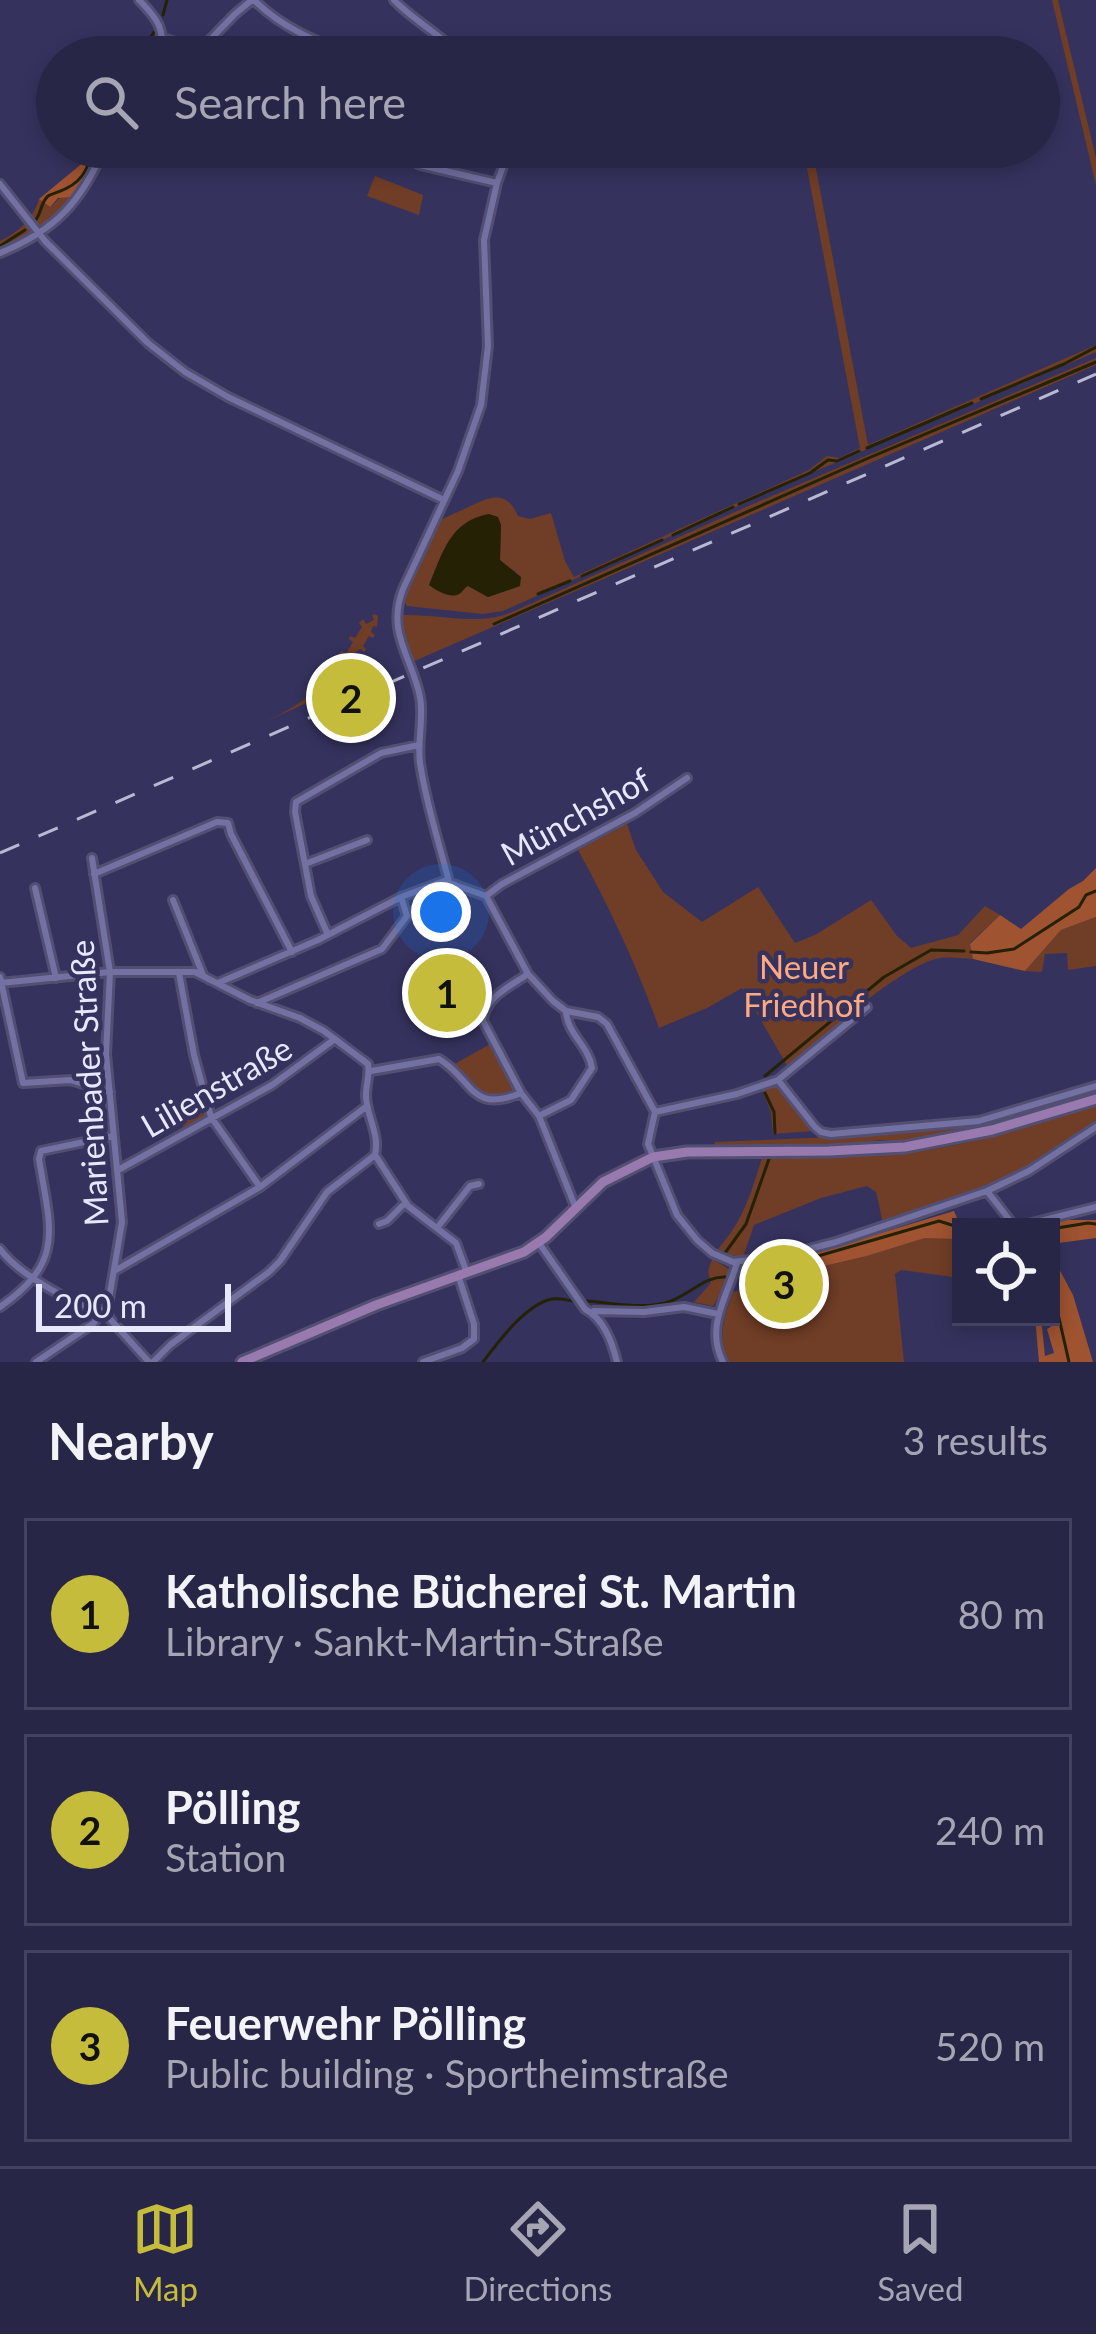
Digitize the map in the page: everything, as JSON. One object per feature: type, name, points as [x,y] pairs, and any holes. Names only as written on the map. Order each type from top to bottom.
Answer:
[{"type":"street","points":[[139,0],[159,23],[162,36]]},
{"type":"street","points":[[214,36],[253,0],[304,36]]},
{"type":"street","points":[[394,0],[440,36]]},
{"type":"street","points":[[0,253],[40,235],[77,199],[93,168]]},
{"type":"street","points":[[436,168],[497,183]]},
{"type":"street","points":[[449,882],[418,745],[421,703],[400,645],[397,619],[399,599],[476,426],[488,346],[484,240],[502,168]]},
{"type":"street","points":[[0,184],[40,235],[148,343],[185,372],[228,398],[444,500]]},
{"type":"street","points":[[328,935],[310,896],[296,802],[381,753],[418,745]]},
{"type":"street","name":"Münchshof","points":[[486,896],[635,813],[687,778]]},
{"type":"street","points":[[94,874],[217,822],[228,823],[292,952]]},
{"type":"street","points":[[305,864],[367,840]]},
{"type":"street","name":"Marienbader Straße","points":[[92,858],[110,972],[105,1038],[122,1231],[104,1311]]},
{"type":"street","points":[[218,983],[433,884],[449,882],[486,896],[528,974],[566,1011],[598,1017],[607,1024],[655,1112],[648,1141],[685,1228],[712,1253],[737,1263],[836,1243],[987,1191],[1029,1171],[1096,1127]]},
{"type":"street","points":[[35,888],[56,978]]},
{"type":"street","points":[[257,1003],[382,949],[407,916],[401,897]]},
{"type":"street","points":[[172,900],[203,974]]},
{"type":"street","points":[[110,1092],[70,1080],[23,1083],[1,981],[110,972],[203,974],[257,1003],[300,1018],[364,1060],[370,1071],[366,1090],[377,1139],[375,1155],[405,1203],[455,1243],[474,1324],[474,1339],[423,1362]]},
{"type":"street","points":[[179,973],[211,1118],[260,1187]]},
{"type":"street","points":[[528,974],[491,1000],[482,1019],[521,1093],[539,1115],[575,1206]]},
{"type":"street","points":[[655,1112],[778,1080],[868,1007]]},
{"type":"street","points":[[539,1115],[572,1100],[591,1072],[591,1060],[568,1027],[566,1011]]},
{"type":"street","name":"Lilienstraße","points":[[118,1170],[272,1085],[335,1039]]},
{"type":"street","points":[[370,1071],[440,1059],[484,1100],[521,1093]]},
{"type":"street","points":[[778,1080],[815,1127],[831,1134],[986,1119],[1096,1086]]},
{"type":"street","points":[[242,1362],[392,1299],[512,1257],[539,1243],[612,1176],[653,1156],[869,1150],[922,1144],[1013,1125],[1096,1099]]},
{"type":"street","points":[[116,1270],[260,1187],[367,1106]]},
{"type":"street","points":[[0,1307],[34,1280],[46,1257],[49,1244],[41,1151],[113,1136]]},
{"type":"street","points":[[0,1249],[34,1280],[104,1311],[151,1362],[269,1273],[327,1192],[375,1155]]},
{"type":"street","points":[[437,1228],[470,1186],[478,1184]]},
{"type":"street","points":[[987,1191],[1009,1218]]},
{"type":"street","points":[[380,1225],[405,1203]]},
{"type":"street","points":[[1054,1218],[1096,1208]]},
{"type":"street","points":[[539,1243],[590,1311],[644,1312],[684,1306],[718,1314]]},
{"type":"street","points":[[723,1362],[715,1340],[718,1314],[737,1263]]},
{"type":"street","points":[[36,1362],[104,1311]]},
{"type":"street","points":[[590,1311],[608,1336],[617,1362]]},
{"type":"green space","points":[[1052,0],[1058,0],[1096,158],[1096,185]]},
{"type":"green space","points":[[807,168],[816,168],[868,445],[1096,345],[1096,352],[503,611],[483,614],[407,606],[405,602],[438,523],[487,499],[501,498],[518,516],[530,519],[551,513],[574,577],[809,470],[827,456],[839,458],[860,448]],"holes":[[[501,525],[500,560],[515,571],[519,586],[488,597],[468,586],[462,589]]]},
{"type":"green space","points":[[375,176],[423,195],[419,215],[367,196]]},
{"type":"green space","points":[[62,196],[73,197],[40,228],[0,250],[0,241],[24,224],[39,199],[50,207]]},
{"type":"green space","points":[[1096,358],[1096,365],[412,662],[403,615],[471,619],[510,613]]},
{"type":"green space","points":[[375,614],[377,627],[371,632],[375,635],[369,636],[364,652],[360,649],[351,656],[354,661],[341,661],[339,654],[346,654],[353,642],[350,636],[355,638],[362,627],[359,623],[374,620]]},
{"type":"green space","points":[[334,664],[348,673],[361,671],[263,723],[313,692]]},
{"type":"green space","name":"Neuer Friedhof","points":[[627,824],[636,850],[663,892],[702,922],[758,887],[795,943],[871,900],[911,948],[958,935],[985,906],[1000,915],[970,943],[973,959],[940,958],[899,977],[788,1067],[742,988],[659,1028],[578,850]]},
{"type":"green space","points":[[1096,917],[1096,966],[1068,970],[1067,953],[1045,954],[1042,972],[1025,971],[1061,930]]},
{"type":"green space","points":[[492,1043],[514,1089],[494,1095],[472,1087],[453,1065]]},
{"type":"green space","points":[[774,1085],[813,1131],[773,1134],[762,1090]]},
{"type":"green space","points":[[1096,1089],[1096,1095],[984,1128],[908,1142],[881,1140],[827,1147],[714,1145],[974,1124]]},
{"type":"green space","points":[[202,1096],[208,1116],[185,1130],[174,1107]]},
{"type":"green space","points":[[1096,1105],[1096,1123],[1014,1175],[883,1223],[876,1192],[867,1186],[821,1198],[754,1225],[743,1257],[718,1249],[740,1217],[762,1158],[927,1150]]},
{"type":"green space","points":[[952,1237],[952,1277],[901,1270],[895,1274],[904,1362],[728,1362],[722,1335],[733,1292],[751,1288],[753,1307],[797,1288],[794,1273],[925,1238]]},
{"type":"green space","points":[[712,1259],[729,1269],[713,1306],[694,1302],[711,1283]]},
{"type":"shaded area","points":[[77,168],[89,168],[73,197],[58,198],[50,207],[39,199]]},
{"type":"shaded area","points":[[489,514],[498,517],[501,525],[500,560],[521,577],[520,586],[488,597],[468,586],[452,595],[429,585],[457,531]]},
{"type":"shaded area","points":[[1096,868],[1096,917],[1061,930],[1025,971],[973,959],[970,944],[1000,915],[1021,929]]},
{"type":"shaded area","points":[[954,1211],[957,1218],[952,1218],[952,1239],[925,1238],[794,1273],[791,1257]]},
{"type":"shaded area","points":[[1060,1220],[1096,1220],[1096,1238],[1060,1243]]},
{"type":"shaded area","points":[[1060,1271],[1073,1295],[1093,1362],[1039,1362],[1036,1326],[1042,1326],[1045,1356],[1054,1353],[1047,1329],[1060,1326]]},
{"type":"waterway","points":[[163,15],[167,0]]},
{"type":"waterway","points":[[151,36],[154,32]]},
{"type":"waterway","points":[[34,222],[48,196],[73,184],[87,168]]},
{"type":"waterway","points":[[0,246],[25,230]]},
{"type":"waterway","points":[[981,399],[1096,347]]},
{"type":"waterway","points":[[494,624],[1096,362]]},
{"type":"waterway","points":[[867,448],[972,403]]},
{"type":"waterway","points":[[739,504],[810,473],[828,460],[859,451]]},
{"type":"waterway","points":[[673,535],[733,507]]},
{"type":"waterway","points":[[582,576],[662,540]]},
{"type":"waterway","points":[[538,594],[570,581]]},
{"type":"waterway","points":[[971,952],[1014,949],[1096,891]]},
{"type":"waterway","points":[[765,1076],[884,977],[931,950],[964,951]]},
{"type":"waterway","points":[[765,1093],[774,1112],[775,1133]]},
{"type":"waterway","points":[[725,1253],[746,1224],[769,1159]]},
{"type":"waterway","points":[[787,1265],[939,1221],[952,1225]]},
{"type":"waterway","points":[[1060,1228],[1096,1224]]},
{"type":"waterway","points":[[741,1278],[781,1266]]},
{"type":"waterway","points":[[587,1301],[656,1305],[711,1279],[727,1277]]},
{"type":"waterway","points":[[483,1362],[532,1308],[552,1299],[573,1301]]},
{"type":"waterway","points":[[1060,1322],[1069,1362]]},
{"type":"railway","points":[[0,853],[1096,374]]},
{"type":"place","name":"Pölling","points":[[351,698]]},
{"type":"place","name":"Katholische Bücherei St. Martin","points":[[447,993]]},
{"type":"place","name":"Feuerwehr Pölling","points":[[784,1284]]}]
